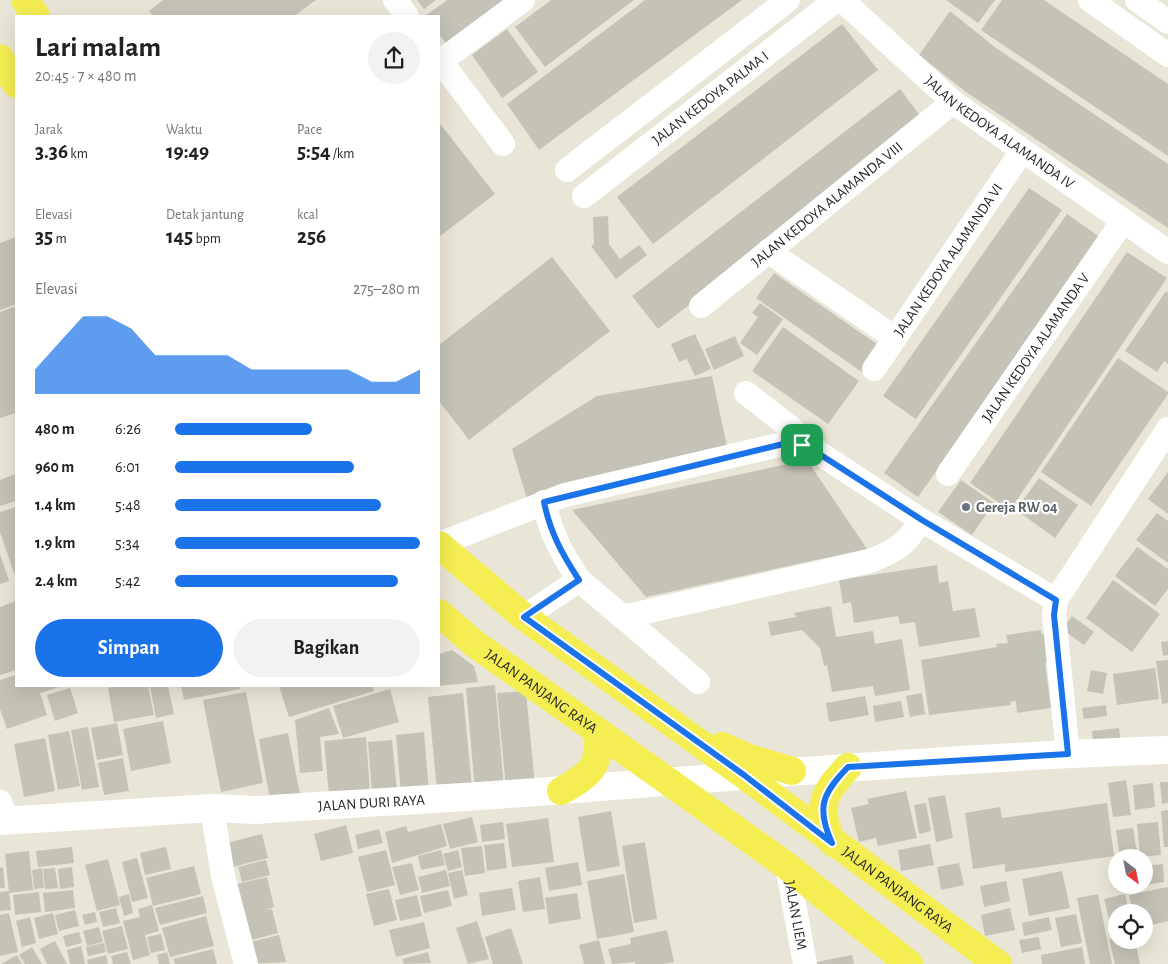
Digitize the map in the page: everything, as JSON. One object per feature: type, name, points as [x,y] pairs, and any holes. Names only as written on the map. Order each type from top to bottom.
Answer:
[{"type":"main road","points":[[25,0],[35,15]]},
{"type":"main road","points":[[0,58],[15,82]]},
{"type":"main road","name":"JALAN PANJANG RAYA","points":[[440,546],[524,617],[744,775],[832,843],[998,964]]},
{"type":"main road","name":"JALAN PANJANG RAYA","points":[[440,614],[475,644],[787,866],[909,964]]},
{"type":"main road","points":[[664,719],[749,758],[792,771]]},
{"type":"main road","points":[[561,790],[586,775],[594,766],[599,744],[597,731]]},
{"type":"main road","points":[[832,843],[825,826],[823,802],[834,782],[848,767]]},
{"type":"street","points":[[395,0],[406,15]]},
{"type":"street","points":[[503,144],[440,60],[523,0]]},
{"type":"street","name":"JALAN KEDOYA PALMA I","points":[[567,170],[788,0]]},
{"type":"street","name":"JALAN KEDOYA PALMA I","points":[[584,196],[836,0]]},
{"type":"street","name":"JALAN KEDOYA ALAMANDA IV","points":[[842,0],[953,102],[1168,252]]},
{"type":"street","points":[[1090,0],[1168,55]]},
{"type":"street","points":[[1137,0],[1168,22]]},
{"type":"street","points":[[696,71],[714,95]]},
{"type":"street","name":"JALAN KEDOYA ALAMANDA VIII","points":[[701,306],[953,102]]},
{"type":"street","name":"JALAN KEDOYA ALAMANDA VI","points":[[874,369],[1022,151]]},
{"type":"street","name":"JALAN KEDOYA ALAMANDA V","points":[[948,474],[1123,221]]},
{"type":"street","points":[[768,251],[895,338]]},
{"type":"street","points":[[746,393],[791,428],[802,445]]},
{"type":"street","points":[[1068,754],[1054,615],[1056,600],[1068,578],[1168,428]]},
{"type":"street","points":[[440,545],[544,502],[783,444],[802,445],[813,450],[922,520],[1056,600]]},
{"type":"street","points":[[544,502],[550,528],[559,550],[579,580],[698,682]]},
{"type":"street","points":[[623,617],[870,561],[894,551],[911,536],[922,520]]},
{"type":"street","points":[[524,617],[579,580]]},
{"type":"street","name":"JALAN DURI RAYA","points":[[2,815],[212,808],[256,810],[561,790],[848,767],[1168,750]]},
{"type":"street","points":[[212,808],[223,876],[246,964]]},
{"type":"street","name":"JALAN LIEM","points":[[787,866],[804,964]]},
{"type":"building","points":[[163,0],[316,0],[295,15],[152,15],[149,11]]},
{"type":"building","points":[[417,0],[436,0],[424,9]]},
{"type":"building","points":[[447,0],[506,0],[447,45],[440,35],[440,15],[426,15]]},
{"type":"building","points":[[551,0],[634,0],[545,67],[515,27]]},
{"type":"building","points":[[645,0],[742,0],[539,150],[507,104]]},
{"type":"building","points":[[946,0],[995,0],[978,23]]},
{"type":"building","points":[[1002,0],[1044,0],[1168,84],[1168,156],[981,30]]},
{"type":"building","points":[[950,11],[996,48],[1168,164],[1168,228],[966,92],[919,55]]},
{"type":"building","points":[[842,24],[878,70],[653,244],[617,197]]},
{"type":"building","points":[[507,29],[538,72],[502,98],[472,55]]},
{"type":"building","points":[[900,89],[925,122],[658,329],[632,296]]},
{"type":"building","points":[[440,126],[495,194],[440,236]]},
{"type":"building","points":[[1029,188],[1062,210],[916,419],[883,396]]},
{"type":"building","points":[[1067,214],[1101,238],[918,497],[884,473]]},
{"type":"building","points":[[608,216],[609,244],[620,259],[639,245],[647,255],[616,279],[591,246],[594,244],[593,217]]},
{"type":"building","points":[[15,237],[15,304],[0,310],[0,243]]},
{"type":"building","points":[[1127,252],[1167,278],[1010,510],[970,483]]},
{"type":"building","points":[[552,257],[610,331],[469,440],[440,402],[440,344]]},
{"type":"building","points":[[774,273],[884,349],[866,375],[756,298]]},
{"type":"building","points":[[1166,291],[1168,293],[1168,364],[1164,361],[1157,372],[1125,351]]},
{"type":"building","points":[[760,303],[783,319],[757,355],[740,343],[758,317],[752,313]]},
{"type":"building","points":[[15,306],[15,413],[0,418],[0,312]]},
{"type":"building","points":[[783,327],[859,381],[828,424],[752,371]]},
{"type":"building","points":[[695,334],[711,369],[695,376],[687,359],[679,362],[671,344]]},
{"type":"building","points":[[735,336],[744,356],[714,370],[705,349]]},
{"type":"building","points":[[1118,358],[1168,392],[1168,394],[1091,506],[1041,472]]},
{"type":"building","points":[[712,376],[729,456],[527,499],[512,449],[597,396]]},
{"type":"building","points":[[807,460],[867,549],[646,597],[572,510]]},
{"type":"building","points":[[1168,472],[1168,514],[1148,499]]},
{"type":"building","points":[[15,474],[15,501],[0,506],[0,480]]},
{"type":"building","points":[[1039,478],[1078,505],[1055,538],[1016,510]]},
{"type":"building","name":"Gereja RW 04","points":[[961,480],[994,503],[972,535],[938,512]]},
{"type":"building","points":[[15,507],[15,576],[0,532],[0,512]]},
{"type":"building","points":[[1157,513],[1168,521],[1168,563],[1136,540]]},
{"type":"building","points":[[1137,547],[1168,569],[1168,589],[1155,606],[1115,576]]},
{"type":"building","points":[[0,554],[9,581],[0,584]]},
{"type":"building","points":[[937,565],[939,583],[948,581],[953,611],[975,608],[980,637],[919,647],[915,622],[900,624],[898,616],[854,623],[851,602],[843,604],[839,580]]},
{"type":"building","points":[[1113,580],[1160,614],[1132,652],[1086,618]]},
{"type":"building","points":[[15,601],[15,670],[0,675],[0,607]]},
{"type":"building","points":[[831,606],[836,637],[873,631],[875,644],[902,639],[910,690],[875,696],[873,686],[832,692],[827,665],[824,666],[820,648],[802,630],[771,636],[768,622],[796,617],[794,613]]},
{"type":"building","points":[[1072,616],[1094,632],[1084,645],[1062,629]]},
{"type":"building","points":[[1041,630],[1041,634],[1050,632],[1054,661],[1045,663],[1051,708],[1017,713],[1016,701],[1010,702],[1011,705],[929,715],[921,660],[997,647],[996,644],[1008,643],[1006,635]]},
{"type":"building","points":[[1168,641],[1168,655],[1163,656],[1161,642]]},
{"type":"building","points":[[452,650],[474,666],[478,682],[440,686],[440,654]]},
{"type":"building","points":[[1168,660],[1168,703],[1162,704],[1156,661]]},
{"type":"building","points":[[1155,668],[1159,699],[1117,705],[1113,674]]},
{"type":"building","points":[[1091,670],[1107,673],[1103,694],[1087,691]]},
{"type":"building","points":[[15,675],[15,687],[59,687],[40,693],[47,715],[7,729],[0,709],[0,680]]},
{"type":"building","points":[[495,685],[504,787],[475,790],[466,688]]},
{"type":"building","points":[[148,687],[154,715],[114,722],[108,688]]},
{"type":"building","points":[[150,687],[168,687],[174,714],[156,718]]},
{"type":"building","points":[[181,687],[240,687],[240,689],[184,700]]},
{"type":"building","points":[[279,687],[373,687],[374,691],[289,717]]},
{"type":"building","points":[[70,688],[78,713],[55,721],[47,695]]},
{"type":"building","points":[[390,689],[399,722],[343,738],[333,706]]},
{"type":"building","points":[[526,691],[535,786],[506,789],[497,693]]},
{"type":"building","points":[[246,692],[263,783],[221,792],[203,700]]},
{"type":"building","points":[[463,693],[472,788],[437,791],[428,697]]},
{"type":"building","points":[[922,693],[925,714],[910,717],[906,696]]},
{"type":"building","points":[[865,696],[869,715],[829,722],[826,703]]},
{"type":"building","points":[[901,701],[904,717],[875,722],[873,706]]},
{"type":"building","points":[[1106,705],[1107,716],[1084,719],[1082,708]]},
{"type":"building","points":[[329,708],[339,734],[320,737],[323,771],[300,773],[295,720]]},
{"type":"building","points":[[163,721],[171,763],[131,771],[123,729]]},
{"type":"building","points":[[117,723],[123,755],[97,760],[91,728]]},
{"type":"building","points":[[88,727],[99,787],[82,790],[71,730]]},
{"type":"building","points":[[1119,728],[1121,744],[1094,748],[1092,731]]},
{"type":"building","points":[[69,731],[80,786],[58,790],[48,735]]},
{"type":"building","points":[[424,732],[429,791],[401,794],[396,735]]},
{"type":"building","points":[[288,733],[301,799],[271,805],[259,739]]},
{"type":"building","points":[[366,737],[370,791],[329,795],[324,741]]},
{"type":"building","points":[[45,738],[55,791],[24,797],[14,744]]},
{"type":"building","points":[[392,740],[397,791],[372,793],[368,742]]},
{"type":"building","points":[[123,758],[129,791],[104,795],[98,763]]},
{"type":"building","points":[[1126,780],[1131,815],[1113,817],[1108,783]]},
{"type":"building","points":[[1160,782],[1168,782],[1168,803],[1162,804]]},
{"type":"building","points":[[1153,783],[1155,807],[1135,810],[1133,785]]},
{"type":"building","points":[[906,791],[917,838],[878,846],[876,838],[859,842],[851,808],[869,804],[867,799]]},
{"type":"building","points":[[945,795],[953,838],[936,842],[928,798]]},
{"type":"building","points":[[926,803],[931,831],[919,834],[914,805]]},
{"type":"building","points":[[1107,803],[1113,849],[1108,849],[1108,857],[1005,872],[1005,864],[973,869],[965,813],[1000,807],[1002,818]]},
{"type":"building","points":[[1168,810],[1168,847],[1164,847],[1161,811]]},
{"type":"building","points":[[611,811],[620,866],[587,872],[578,817]]},
{"type":"building","points":[[472,817],[478,842],[450,849],[443,824]]},
{"type":"building","points":[[548,818],[554,862],[512,867],[506,824]]},
{"type":"building","points":[[503,822],[505,839],[482,842],[480,825]]},
{"type":"building","points":[[1158,822],[1161,855],[1153,856],[1153,849],[1139,849],[1137,824]]},
{"type":"building","points":[[441,824],[447,846],[392,863],[385,832],[406,826],[408,832]]},
{"type":"building","points":[[346,825],[353,853],[321,861],[314,834]]},
{"type":"building","points":[[1133,828],[1136,849],[1119,849],[1116,830]]},
{"type":"building","points":[[379,829],[383,843],[358,849],[355,835]]},
{"type":"building","points":[[262,834],[268,858],[225,869],[219,845]]},
{"type":"building","points":[[645,842],[657,919],[634,923],[622,846]]},
{"type":"building","points":[[504,843],[507,868],[487,871],[484,845]]},
{"type":"building","points":[[930,844],[934,865],[901,871],[898,850]]},
{"type":"building","points":[[482,846],[485,873],[465,876],[461,848]]},
{"type":"building","points":[[72,847],[74,863],[38,867],[36,851]]},
{"type":"building","points":[[166,847],[171,869],[145,875],[140,853]]},
{"type":"building","points":[[386,850],[395,885],[367,892],[358,857]]},
{"type":"building","points":[[441,850],[445,865],[421,870],[418,856]]},
{"type":"building","points":[[458,850],[462,867],[448,871],[443,854]]},
{"type":"building","points":[[29,851],[33,890],[9,893],[5,854]]},
{"type":"building","points":[[137,858],[148,898],[132,902],[122,862]]},
{"type":"building","points":[[108,859],[120,905],[97,911],[85,865]]},
{"type":"building","points":[[266,860],[270,875],[242,882],[238,867]]},
{"type":"building","points":[[578,862],[582,885],[549,891],[545,868]]},
{"type":"building","points":[[412,863],[419,890],[400,895],[392,867]]},
{"type":"building","points":[[959,863],[964,885],[941,890],[937,867]]},
{"type":"building","points":[[1163,864],[1164,882],[1153,884],[1153,865]]},
{"type":"building","points":[[194,866],[201,894],[153,906],[146,878]]},
{"type":"building","points":[[3,867],[5,888],[0,888],[0,868]]},
{"type":"building","points":[[72,867],[74,887],[60,889],[58,869]]},
{"type":"building","points":[[42,868],[44,888],[34,889],[32,870]]},
{"type":"building","points":[[55,868],[58,888],[45,889],[43,869]]},
{"type":"building","points":[[446,870],[450,886],[422,893],[418,877]]},
{"type":"building","points":[[462,870],[468,895],[454,899],[448,873]]},
{"type":"building","points":[[1062,871],[1070,908],[1029,916],[1022,879]]},
{"type":"building","points":[[624,874],[634,932],[597,939],[587,881]]},
{"type":"building","points":[[267,877],[274,907],[265,910],[272,909],[278,933],[249,941],[229,886]]},
{"type":"building","points":[[540,877],[545,909],[523,912],[518,881]]},
{"type":"building","points":[[1006,881],[1010,901],[984,907],[980,886]]},
{"type":"building","points":[[1168,887],[1168,921],[1153,925],[1153,904],[1131,904],[1129,895],[1153,894],[1153,890]]},
{"type":"building","points":[[512,888],[516,910],[482,916],[479,893]]},
{"type":"building","points":[[389,889],[397,920],[374,926],[366,894]]},
{"type":"building","points":[[73,890],[75,908],[45,912],[43,893]]},
{"type":"building","points":[[448,890],[452,906],[424,913],[420,896]]},
{"type":"building","points":[[9,891],[11,910],[0,911],[0,892]]},
{"type":"building","points":[[39,892],[41,912],[15,915],[13,895]]},
{"type":"building","points":[[577,893],[581,919],[549,924],[545,898]]},
{"type":"building","points":[[129,894],[133,913],[124,916],[119,897]]},
{"type":"building","points":[[1098,894],[1112,964],[1090,964],[1077,898]]},
{"type":"building","points":[[1125,894],[1127,904],[1108,904],[1108,915],[1104,899]]},
{"type":"building","points":[[417,895],[422,916],[400,921],[395,900]]},
{"type":"building","points":[[203,896],[207,913],[160,925],[155,908]]},
{"type":"building","points":[[152,905],[159,931],[145,935],[150,955],[133,960],[123,921],[140,917],[138,909]]},
{"type":"building","points":[[116,908],[120,923],[103,927],[99,912]]},
{"type":"building","points":[[1010,908],[1015,930],[985,936],[981,915]]},
{"type":"building","points":[[75,910],[79,926],[59,931],[55,915]]},
{"type":"building","points":[[95,912],[97,922],[85,925],[82,915]]},
{"type":"building","points":[[9,913],[18,952],[0,956],[0,915]]},
{"type":"building","points":[[53,913],[58,934],[39,939],[34,918]]},
{"type":"building","points":[[1076,914],[1082,943],[1061,947],[1055,918]]},
{"type":"building","points":[[206,916],[214,946],[170,957],[162,928]]},
{"type":"building","points":[[30,917],[36,943],[22,947],[16,921]]},
{"type":"building","points":[[1049,917],[1052,930],[1024,936],[1022,923]]},
{"type":"building","points":[[477,921],[489,959],[468,964],[456,928]]},
{"type":"building","points":[[424,922],[430,948],[396,957],[389,930]]},
{"type":"building","points":[[122,926],[128,949],[108,954],[102,931]]},
{"type":"building","points":[[99,927],[103,942],[87,946],[83,931]]},
{"type":"building","points":[[511,928],[523,964],[493,964],[485,937]]},
{"type":"building","points":[[667,930],[674,962],[663,964],[635,964],[635,962],[612,964],[608,949],[631,944],[630,938]]},
{"type":"building","points":[[79,932],[82,943],[66,947],[63,936]]},
{"type":"building","points":[[161,934],[165,950],[151,953],[147,937]]},
{"type":"building","points":[[279,935],[286,962],[248,964],[243,944]]},
{"type":"building","points":[[1039,937],[1041,949],[1022,953],[1019,940]]},
{"type":"building","points":[[599,940],[605,964],[584,964],[579,945]]},
{"type":"building","points":[[55,941],[67,964],[47,964],[40,949]]},
{"type":"building","points":[[104,943],[106,952],[88,956],[86,947]]},
{"type":"building","points":[[81,946],[85,964],[70,964],[67,950]]},
{"type":"building","points":[[32,947],[42,964],[25,964],[19,955]]},
{"type":"building","points":[[1082,947],[1085,964],[1042,964],[1041,955]]},
{"type":"building","points":[[213,949],[217,964],[175,964],[173,959]]},
{"type":"building","points":[[1111,949],[1137,949],[1140,964],[1115,964]]},
{"type":"building","points":[[127,952],[131,964],[113,964],[111,956]]},
{"type":"building","points":[[167,952],[170,964],[159,964],[157,955]]},
{"type":"building","points":[[428,952],[431,963],[404,964],[402,959]]},
{"type":"building","points":[[17,955],[22,964],[1,964]]},
{"type":"building","points":[[106,955],[108,964],[88,964],[87,960]]},
{"type":"building","points":[[852,955],[854,964],[812,963]]},
{"type":"place","name":"Gereja RW 04","points":[[966,507]]},
{"type":"route","points":[[783,444],[802,445],[813,450],[922,520],[1056,600],[1054,615],[1068,754],[848,767],[834,782],[823,802],[822,814],[832,843],[744,775],[524,617],[579,580],[559,550],[550,528],[544,502],[565,495],[783,444]]}]
